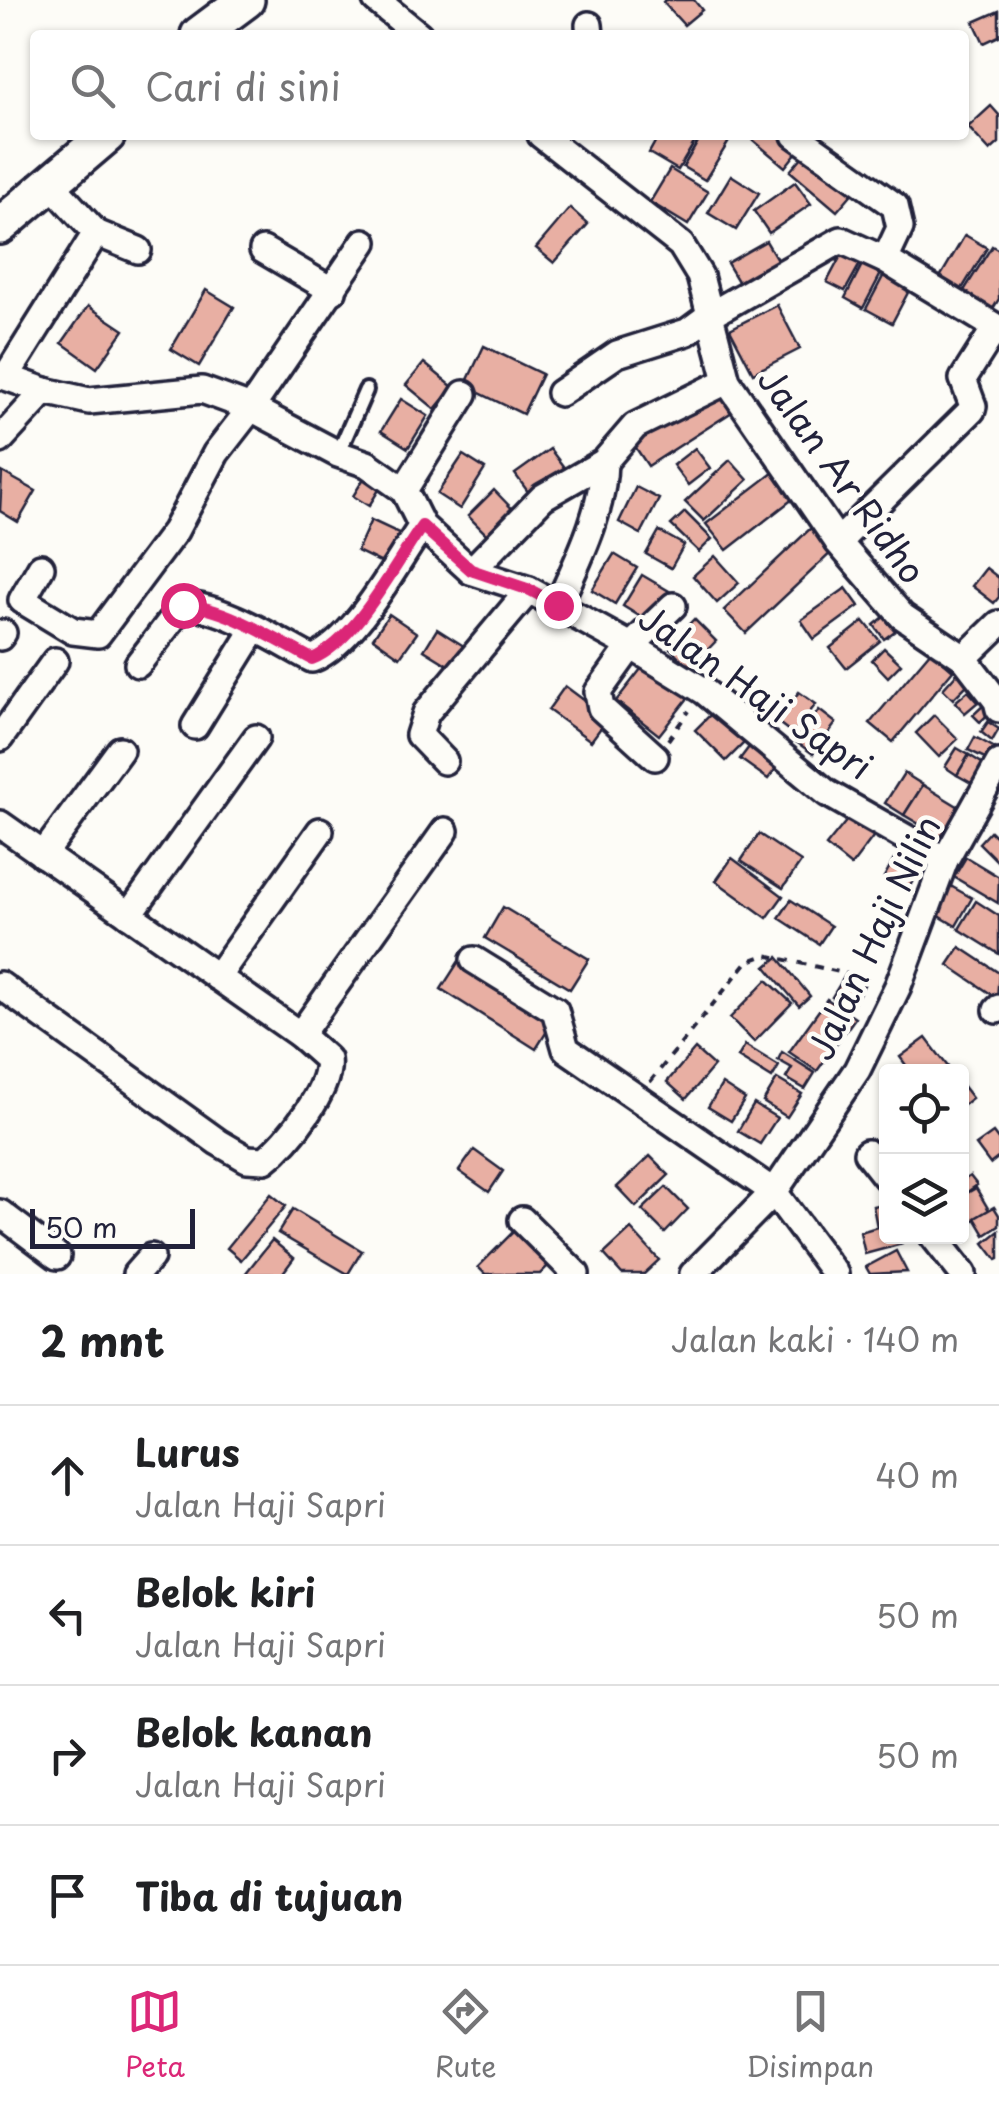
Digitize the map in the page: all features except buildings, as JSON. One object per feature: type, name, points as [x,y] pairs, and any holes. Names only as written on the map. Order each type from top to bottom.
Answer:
[{"type":"main road","points":[[205,30],[243,1]]},
{"type":"main road","points":[[0,226],[101,140]]},
{"type":"street","points":[[376,0],[413,30]]},
{"type":"street","name":"Jalan Ar Ridho","points":[[551,140],[682,245],[700,276],[727,381],[838,542],[902,616],[964,658],[999,709]]},
{"type":"street","points":[[802,140],[895,206],[900,228],[884,260]]},
{"type":"street","points":[[51,184],[96,234],[138,250]]},
{"type":"street","points":[[3,376],[96,234]]},
{"type":"street","points":[[560,393],[617,354],[687,332],[831,243],[841,240],[884,260],[997,328],[963,379],[972,410],[838,542]]},
{"type":"street","points":[[41,567],[22,600],[74,631],[98,634],[175,531],[216,453],[364,242]]},
{"type":"street","points":[[263,250],[333,291]]},
{"type":"street","name":"Jalan Haji Sapri","points":[[3,376],[89,400],[202,390],[251,408],[338,454],[367,464],[404,490],[422,526],[471,570],[530,590],[632,646],[704,691],[827,793],[945,860]]},
{"type":"street","points":[[471,570],[543,497],[604,462],[635,426],[727,381]]},
{"type":"street","points":[[0,440],[46,391]]},
{"type":"street","points":[[404,490],[464,394]]},
{"type":"street","points":[[558,605],[591,531],[604,479],[604,462]]},
{"type":"street","points":[[138,664],[183,605],[198,605],[256,629],[312,659],[330,652],[422,526]]},
{"type":"street","points":[[444,761],[419,734],[426,713],[530,590]]},
{"type":"street","points":[[655,757],[601,708],[598,692],[632,646],[673,606]]},
{"type":"street","points":[[964,658],[999,624]]},
{"type":"street","points":[[195,726],[256,629]]},
{"type":"street","points":[[0,738],[55,660]]},
{"type":"street","points":[[130,914],[256,738]]},
{"type":"street","points":[[43,855],[120,750]]},
{"type":"street","name":"Jalan Haji Nilin","points":[[693,1274],[774,1192],[858,1070],[898,986],[945,860],[999,763]]},
{"type":"street","points":[[0,824],[300,1035],[326,1059],[326,1076],[285,1142],[265,1160],[256,1161],[239,1156],[218,1142],[0,985]]},
{"type":"street","points":[[217,976],[320,831]]},
{"type":"street","points":[[300,1035],[445,831]]},
{"type":"street","points":[[474,960],[555,1010],[566,1049],[774,1192],[834,1274]]},
{"type":"street","points":[[867,1153],[879,1168]]},
{"type":"street","points":[[0,1214],[57,1256]]},
{"type":"street","points":[[522,1220],[576,1274]]},
{"type":"street","points":[[939,1244],[963,1274]]},
{"type":"lane","points":[[338,454],[366,390]]},
{"type":"path","points":[[655,757],[704,691]]},
{"type":"path","points":[[639,1096],[747,962],[756,956],[775,956],[898,986]]},
{"type":"route","points":[[183,605],[198,605],[256,629],[312,659],[330,652],[351,628],[422,526],[471,570],[530,590],[558,605]]}]
